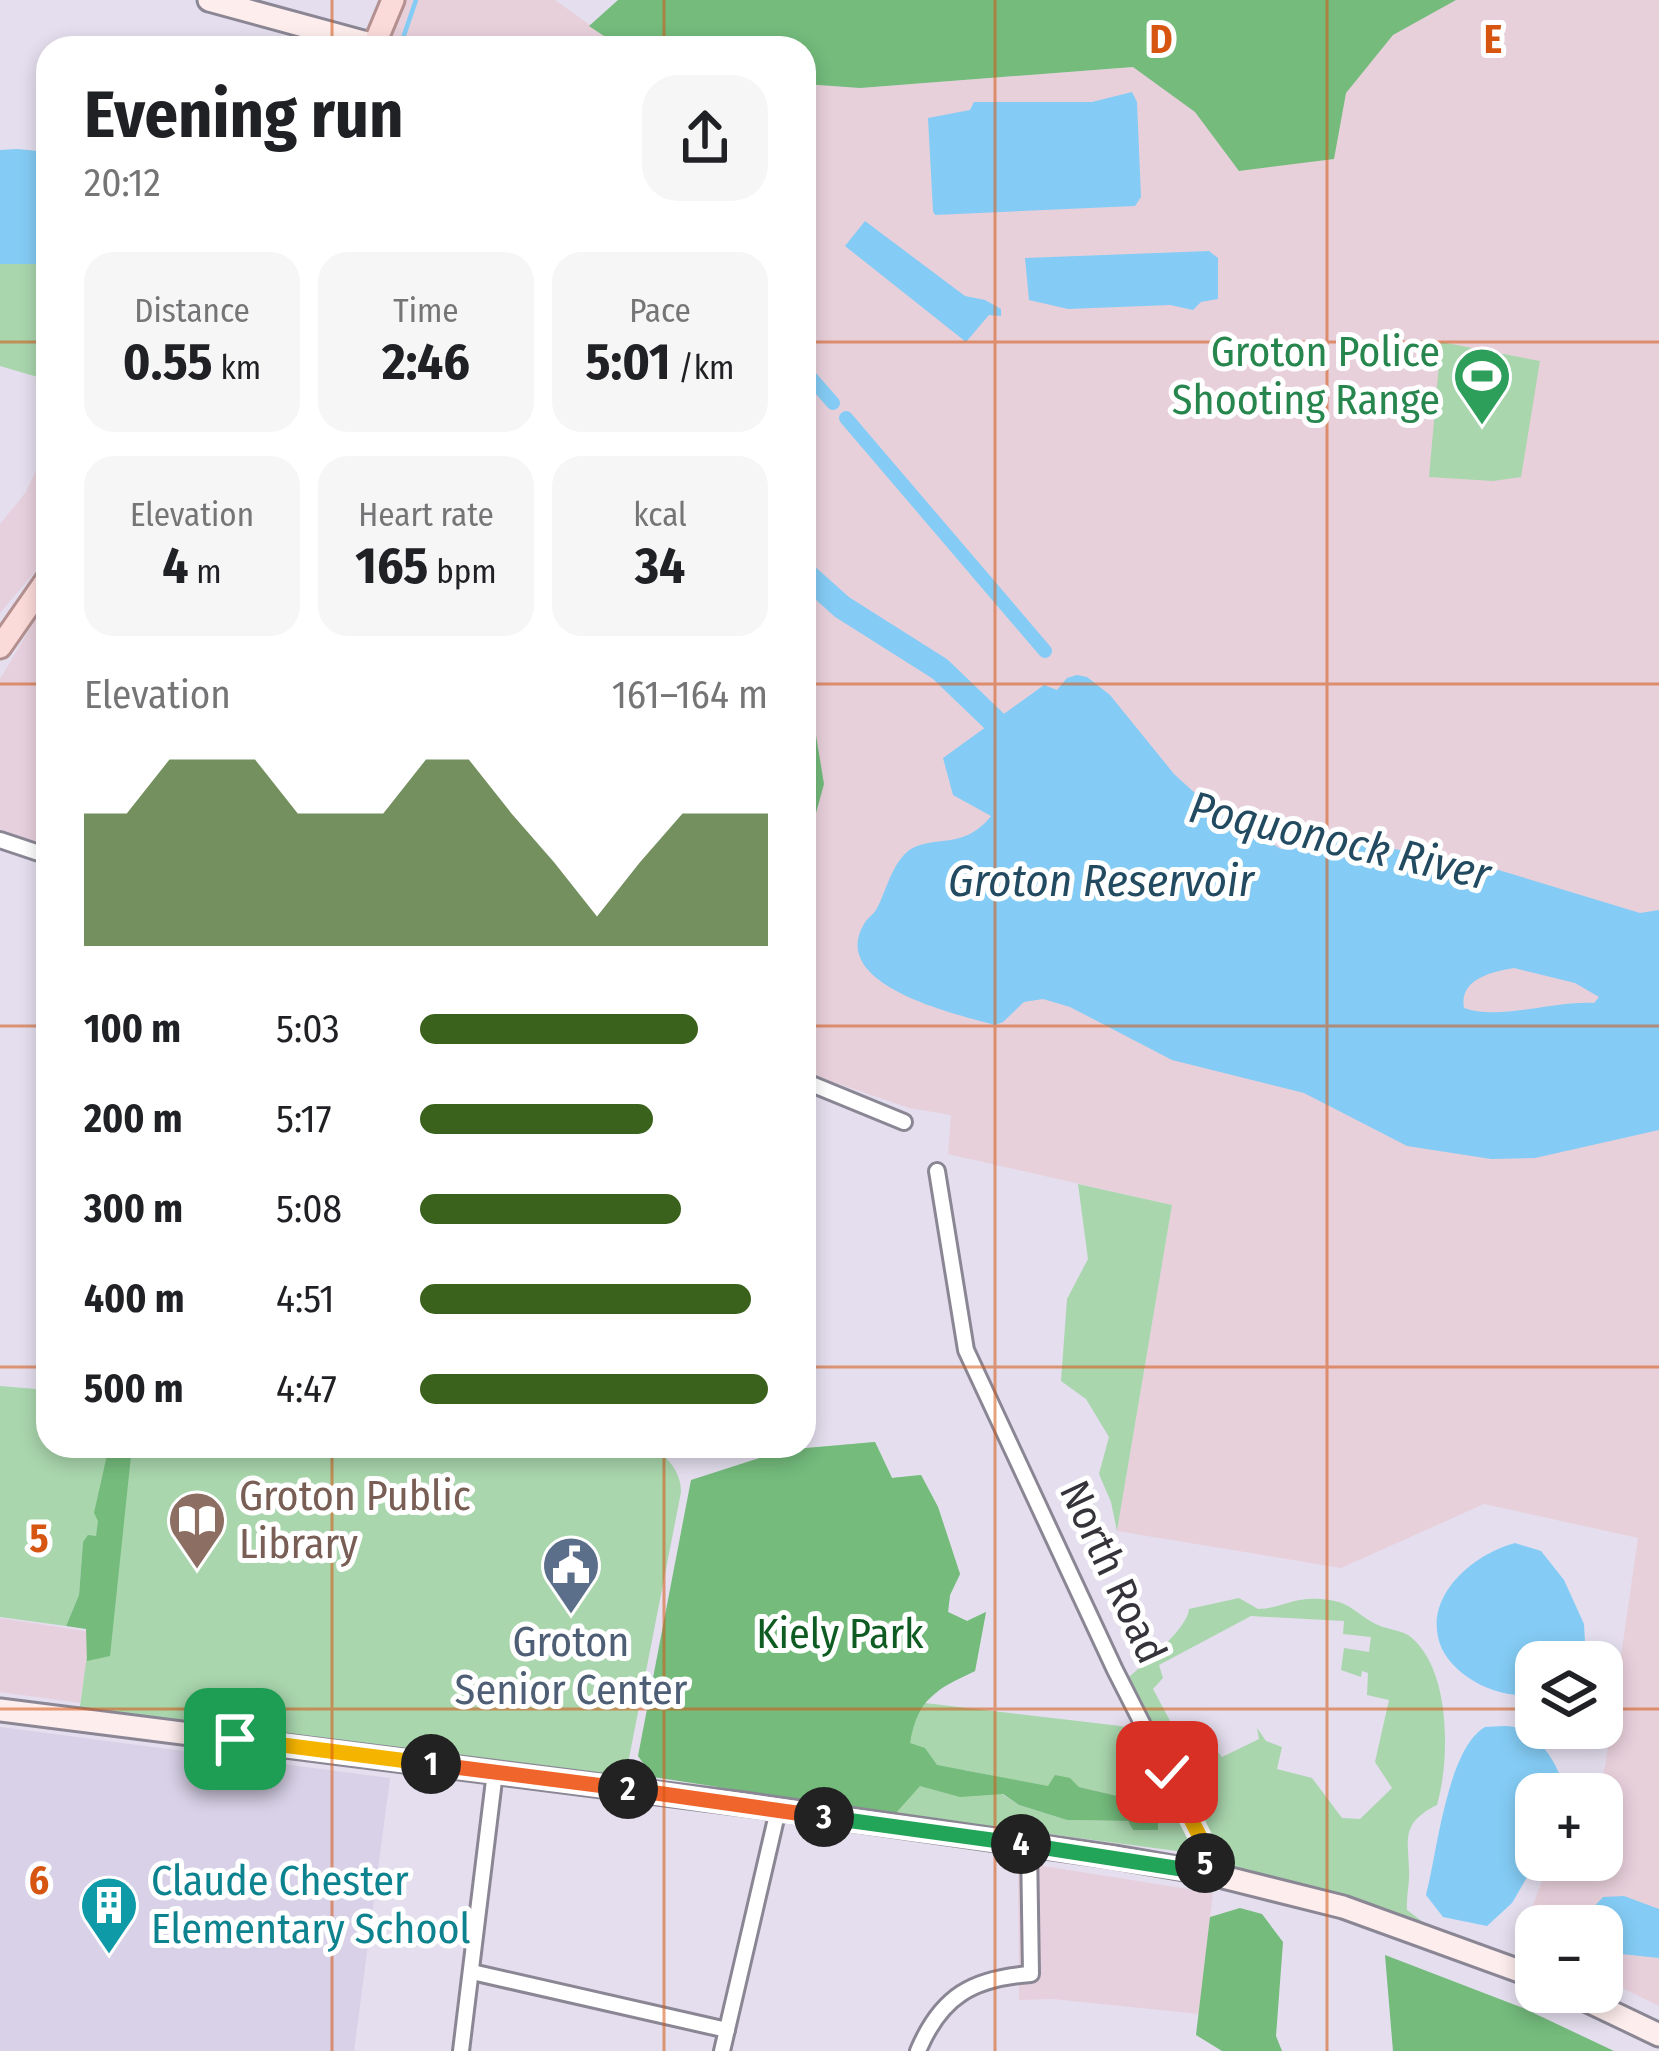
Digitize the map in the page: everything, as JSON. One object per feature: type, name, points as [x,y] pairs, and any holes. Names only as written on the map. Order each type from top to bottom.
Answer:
[{"type":"main road","points":[[209,0],[337,36]]},
{"type":"main road","points":[[377,36],[393,0]]},
{"type":"main road","points":[[0,647],[36,595]]},
{"type":"main road","points":[[0,1710],[778,1810],[1207,1873],[1394,1924],[1515,1970]]},
{"type":"main road","points":[[1613,2013],[1659,2035]]},
{"type":"street","points":[[0,840],[36,852]]},
{"type":"street","points":[[816,1086],[904,1122]]},
{"type":"street","name":"North Road","points":[[937,1171],[966,1350],[1114,1670],[1202,1841],[1207,1873]]},
{"type":"street","points":[[461,2051],[495,1772]]},
{"type":"street","points":[[722,2051],[778,1810]]},
{"type":"street","points":[[918,2051],[931,2025],[964,1990],[982,1981],[1031,1974],[1030,1845]]},
{"type":"street","points":[[472,1972],[727,2030]]},
{"type":"shaded area","points":[[406,0],[555,0],[605,36],[391,36]]},
{"type":"shaded area","points":[[1456,0],[1659,0],[1659,2006],[1623,1988],[1623,1905],[1533,1905],[1542,1881],[1623,1881],[1623,1773],[1603,1773],[1608,1749],[1623,1749],[1623,1642],[1638,1538],[1484,1504],[1341,1568],[1117,1531],[1172,1205],[948,1154],[951,1115],[909,1108],[816,1076],[816,85],[860,88],[1133,67],[1419,19]]},
{"type":"shaded area","points":[[36,471],[36,570],[0,613],[0,524],[26,492]]},
{"type":"shaded area","points":[[36,618],[36,846],[0,833],[0,679]]},
{"type":"shaded area","points":[[0,1618],[91,1632],[80,1703],[0,1692]]},
{"type":"shaded area","name":"Claude Chester Elementary School","points":[[0,1727],[390,1778],[354,2051],[0,2051]]},
{"type":"shaded area","points":[[1018,1862],[1213,1893],[1199,2014],[1053,1999],[1019,2000]]},
{"type":"green space","points":[[618,0],[1456,0],[1393,35],[1346,93],[1334,159],[1239,171],[1195,112],[1133,67],[860,88],[816,85],[816,36],[604,36],[589,26]]},
{"type":"green space","points":[[0,264],[36,264],[36,377],[0,366]]},
{"type":"green space","name":"Groton Police Shooting Range","points":[[1441,342],[1540,361],[1521,477],[1493,481],[1429,477]]},
{"type":"green space","points":[[816,735],[824,784],[816,813]]},
{"type":"green space","points":[[1078,1184],[1172,1205],[1117,1531],[1099,1474],[1109,1437],[1086,1399],[1061,1381],[1067,1299],[1088,1259]]},
{"type":"green space","points":[[0,1386],[36,1389],[36,1458],[107,1458],[96,1537],[83,1542],[79,1595],[66,1626],[0,1617]]},
{"type":"green space","name":"Kiely Park","points":[[875,1442],[892,1478],[921,1475],[938,1507],[960,1574],[948,1612],[967,1621],[986,1612],[975,1671],[944,1686],[925,1703],[1129,1727],[1191,1831],[1193,1842],[1184,1852],[958,1822],[955,1830],[714,1802],[739,1541],[777,1547],[783,1458],[816,1458],[816,1447]],"holes":[[[964,1770],[1048,1787],[1069,1778],[1079,1787],[1122,1797],[1158,1829],[1133,1830],[1128,1821],[1067,1820],[1019,1805]]]},
{"type":"green space","name":"Kiely Park","points":[[875,1442],[892,1478],[921,1475],[938,1507],[960,1574],[948,1612],[967,1621],[986,1612],[975,1671],[930,1697],[918,1715],[910,1743],[925,1748],[937,1765],[1048,1786],[1055,1775],[1070,1778],[1079,1787],[1122,1797],[1132,1785],[1149,1790],[1158,1811],[1158,1830],[1133,1830],[1128,1821],[1067,1820],[1019,1805],[1003,1794],[960,1797],[920,1786],[895,1814],[653,1777],[638,1756],[691,1480],[759,1458],[816,1458],[816,1447]]},
{"type":"green space","points":[[106,1458],[131,1458],[110,1656],[87,1661],[86,1629],[66,1626],[79,1595],[83,1542],[88,1535],[96,1536],[94,1513]]},
{"type":"green space","points":[[114,1458],[665,1458],[679,1478],[681,1492],[623,1789],[76,1707],[80,1706]]},
{"type":"green space","points":[[1239,1598],[1258,1609],[1310,1599],[1340,1602],[1378,1625],[1408,1635],[1425,1653],[1440,1694],[1445,1741],[1437,1805],[1417,1818],[1408,1840],[1407,1910],[1423,1922],[1235,1867],[1205,1825],[1182,1773],[1214,1747],[1222,1757],[1259,1739],[1257,1728],[1266,1741],[1282,1747],[1277,1769],[1312,1778],[1342,1818],[1360,1819],[1392,1788],[1375,1762],[1389,1700],[1367,1695],[1368,1673],[1362,1671],[1361,1677],[1341,1670],[1344,1648],[1369,1652],[1371,1637],[1343,1634],[1344,1621],[1251,1616],[1159,1665],[1163,1678],[1153,1689],[1176,1732],[1184,1728],[1186,1733],[1177,1745],[1164,1744],[1129,1677],[1174,1635],[1189,1609]]},
{"type":"green space","points":[[1240,1908],[1262,1914],[1283,1942],[1276,2036],[1282,2051],[1222,2051],[1196,2035],[1210,1917]]},
{"type":"green space","points":[[1385,1955],[1515,2005],[1515,2013],[1534,2013],[1614,2051],[1393,2051]]},
{"type":"water","points":[[1132,92],[1137,102],[1141,197],[1135,206],[935,215],[928,118],[970,110],[974,102],[1092,102]]},
{"type":"water","points":[[0,150],[36,151],[36,264],[0,264]]},
{"type":"water","points":[[865,221],[965,296],[1001,309],[1001,316],[989,315],[966,342],[845,246]]},
{"type":"water","points":[[1209,251],[1218,258],[1218,299],[1201,302],[1193,310],[1170,305],[1068,309],[1029,300],[1025,258]]},
{"type":"water","name":"Groton Reservoir","points":[[1087,677],[1110,695],[1174,774],[1208,805],[1281,849],[1338,841],[1367,844],[1482,865],[1640,913],[1659,910],[1659,1130],[1535,1158],[1491,1159],[1407,1146],[1304,1093],[1172,1060],[1070,1007],[1043,999],[1024,1002],[995,1025],[928,1005],[880,981],[864,965],[858,946],[864,924],[876,910],[897,864],[916,846],[969,834],[991,816],[953,795],[943,758],[1044,685],[1057,690],[1067,678]],"holes":[[[1514,968],[1575,983],[1599,997],[1594,1003],[1510,1011],[1464,1008],[1466,990],[1472,984],[1505,970]]]},
{"type":"water","points":[[1515,1543],[1541,1551],[1564,1580],[1584,1624],[1585,1641],[1515,1641],[1515,1695],[1492,1690],[1463,1674],[1451,1663],[1438,1637],[1440,1604],[1448,1590],[1471,1565]]},
{"type":"water","points":[[1485,1727],[1514,1727],[1515,1749],[1544,1749],[1558,1773],[1515,1773],[1515,1881],[1525,1881],[1512,1903],[1487,1926],[1443,1917],[1426,1895],[1453,1779],[1472,1739]]},
{"type":"water","points":[[1624,1896],[1659,1909],[1659,1958],[1623,1954],[1623,1905],[1595,1905],[1603,1897]]},
{"type":"waterway","points":[[404,36],[416,0]]},
{"type":"waterway","points":[[816,384],[833,403]]},
{"type":"waterway","points":[[846,418],[1045,651]]},
{"type":"waterway","name":"Poquonock River","points":[[816,584],[842,607],[940,669],[1014,740]]},
{"type":"place","name":"Groton Police Shooting Range","points":[[1482,427]]},
{"type":"place","name":"Groton Public Library","points":[[197,1571]]},
{"type":"place","name":"Groton Senior Center","points":[[571,1616]]},
{"type":"place","name":"Claude Chester Elementary School","points":[[109,1956]]},
{"type":"route","points":[[235,1739],[744,1804],[1207,1873],[1202,1841],[1167,1772]]}]
